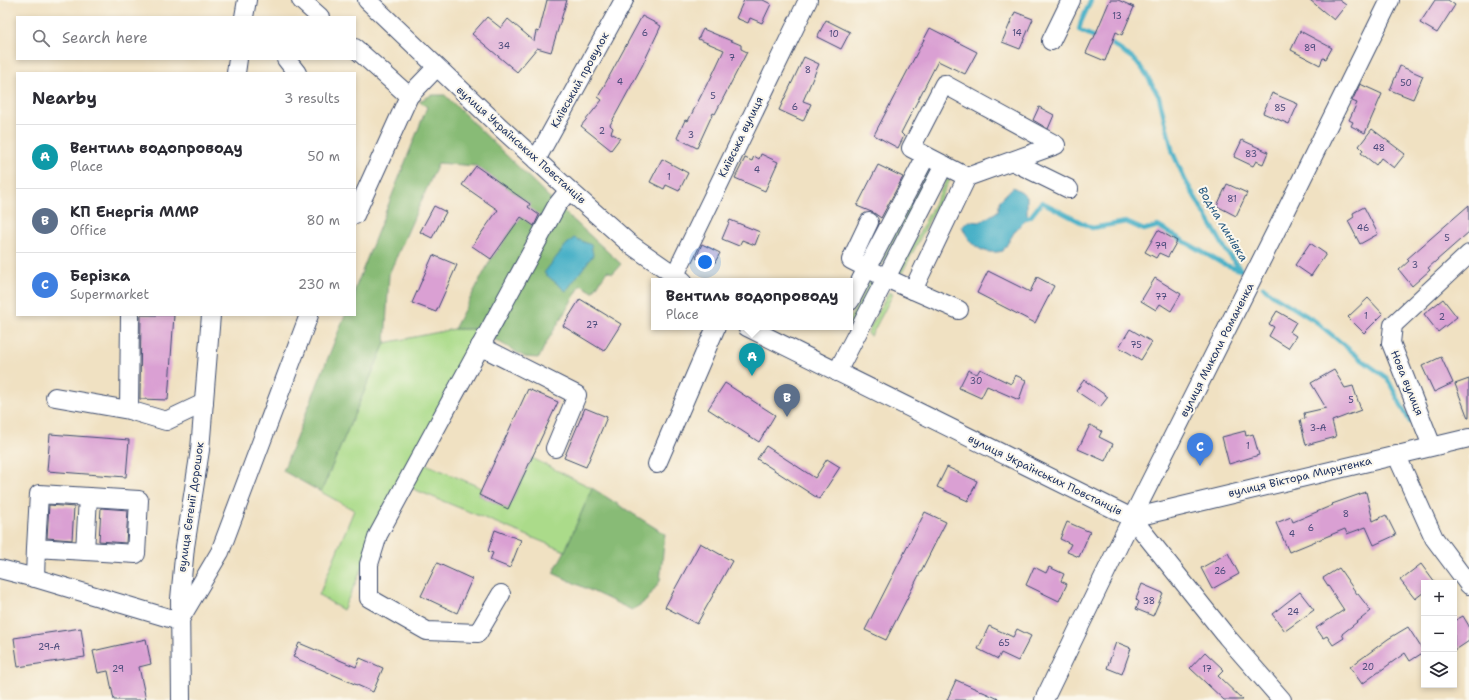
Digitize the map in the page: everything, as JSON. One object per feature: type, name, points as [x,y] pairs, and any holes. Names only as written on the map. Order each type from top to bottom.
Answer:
[{"type":"street","points":[[244,16],[247,0]]},
{"type":"street","points":[[301,0],[319,16]]},
{"type":"street","name":"вулиця Українських Повстанців","points":[[367,0],[436,68],[569,190],[630,244],[679,278]]},
{"type":"street","name":"Київський провулок","points":[[536,160],[624,0]]},
{"type":"street","name":"Київська вулиця","points":[[679,278],[808,0]]},
{"type":"street","points":[[1052,41],[1071,0]]},
{"type":"street","name":"вулиця Миколи Романенка","points":[[1044,700],[1132,518],[1390,0]]},
{"type":"street","points":[[356,49],[409,96]]},
{"type":"street","points":[[236,72],[238,60]]},
{"type":"street","points":[[287,60],[296,72]]},
{"type":"street","points":[[356,213],[409,96],[436,68]]},
{"type":"street","points":[[913,290],[967,177],[1056,145],[944,84],[912,148],[967,177]]},
{"type":"street","points":[[853,295],[926,156]]},
{"type":"street","points":[[1012,161],[1069,189]]},
{"type":"street","points":[[837,372],[944,165]]},
{"type":"street","points":[[501,594],[478,633],[427,631],[369,598],[369,564],[378,535],[557,205],[569,190]]},
{"type":"street","points":[[869,222],[850,260],[886,278],[959,310]]},
{"type":"street","name":"Нова вулиця","points":[[1432,446],[1391,343],[1393,325],[1469,254]]},
{"type":"street","points":[[129,410],[130,316]]},
{"type":"street","name":"вулиця Євгенії Дорошок","points":[[181,700],[179,621],[181,577],[197,473],[211,316]]},
{"type":"street","points":[[0,569],[179,621],[220,552],[310,316]]},
{"type":"street","points":[[657,464],[715,330]]},
{"type":"street","name":"вулиця Українських Повстанців","points":[[753,330],[1132,518],[1227,636],[1282,700]]},
{"type":"street","points":[[480,346],[577,395],[554,448]]},
{"type":"street","points":[[55,397],[129,410],[166,421],[204,403]]},
{"type":"street","name":"вулиця Віктора Мирутенка","points":[[1132,518],[1396,454],[1469,438]]},
{"type":"street","points":[[1396,454],[1434,538],[1469,586]]},
{"type":"street","points":[[35,578],[36,548],[39,494],[140,500],[136,554],[36,548]]},
{"type":"street","points":[[85,551],[88,497]]},
{"type":"green space","points":[[432,95],[445,95],[557,205],[621,264],[613,273],[607,271],[593,292],[581,285],[545,345],[539,358],[525,357],[477,329],[454,329],[491,259],[530,204],[476,166],[438,163],[389,274],[385,343],[321,492],[283,471],[345,316],[356,316],[356,286],[427,107],[419,101]]},
{"type":"green space","points":[[930,166],[933,168],[882,265],[879,264]]},
{"type":"green space","points":[[947,179],[950,180],[901,275],[898,274]]},
{"type":"green space","points":[[870,280],[873,282],[853,320],[853,312]]},
{"type":"green space","points":[[889,292],[893,294],[871,336],[867,334]]},
{"type":"green space","points":[[454,329],[477,329],[414,459],[482,488],[479,495],[508,509],[532,458],[592,488],[565,551],[401,484],[343,610],[319,595],[354,510],[321,492],[385,343]]},
{"type":"green space","points":[[592,488],[665,534],[660,581],[646,601],[632,610],[553,573],[565,551]]},
{"type":"water","points":[[1013,187],[1027,197],[1027,218],[1015,231],[1003,251],[989,252],[978,248],[969,239],[962,226],[969,221],[980,222],[998,211],[1000,200]]},
{"type":"water","points":[[574,238],[591,245],[593,255],[566,291],[544,273],[566,245]]},
{"type":"building","points":[[547,0],[567,0],[551,52],[537,48],[517,72],[472,34],[487,17],[501,28],[508,19],[534,41],[536,31],[539,32]]},
{"type":"building","points":[[744,0],[763,0],[771,4],[762,23],[750,18],[748,23],[736,18]]},
{"type":"building","points":[[1110,0],[1118,0],[1134,7],[1122,35],[1116,32],[1105,61],[1086,53]]},
{"type":"building","points":[[1310,0],[1339,0],[1346,5],[1334,20]]},
{"type":"building","points":[[1435,0],[1448,0],[1455,5],[1437,33],[1420,23]]},
{"type":"building","points":[[1015,12],[1033,19],[1020,49],[1002,42]]},
{"type":"building","points":[[642,16],[661,26],[642,66],[610,125],[613,128],[611,133],[620,138],[611,150],[581,126],[602,100],[598,97]]},
{"type":"building","points":[[826,20],[850,32],[841,49],[817,37]]},
{"type":"building","points":[[930,28],[977,52],[965,74],[938,61],[901,133],[904,136],[898,148],[874,135]]},
{"type":"building","points":[[703,29],[741,45],[741,49],[747,52],[715,114],[713,113],[697,148],[677,138],[685,120],[688,121],[709,82],[724,50],[698,39]]},
{"type":"building","points":[[1300,31],[1332,48],[1326,59],[1323,58],[1320,65],[1291,50]]},
{"type":"building","points":[[804,57],[819,64],[803,101],[811,104],[803,121],[779,110]]},
{"type":"building","points":[[1400,66],[1423,76],[1413,99],[1390,90]]},
{"type":"building","points":[[1360,84],[1382,94],[1365,133],[1351,126],[1353,122],[1349,120],[1357,103],[1352,101]]},
{"type":"building","points":[[1272,93],[1298,104],[1289,124],[1263,113]]},
{"type":"building","points":[[1039,107],[1054,115],[1048,129],[1033,120]]},
{"type":"building","points":[[1372,129],[1405,154],[1394,168],[1381,158],[1376,165],[1361,153],[1363,150],[1359,146]]},
{"type":"building","points":[[1242,140],[1268,152],[1263,164],[1256,161],[1253,166],[1234,157]]},
{"type":"building","points":[[761,154],[778,162],[765,191],[735,178],[745,158],[752,161],[754,156],[759,159]]},
{"type":"building","points":[[662,159],[688,173],[679,191],[666,185],[664,189],[650,182]]},
{"type":"building","points":[[878,165],[903,177],[881,218],[874,213],[857,206]]},
{"type":"building","points":[[476,166],[530,204],[528,207],[539,215],[534,226],[521,217],[491,259],[472,246],[498,210],[462,185]]},
{"type":"building","points":[[1227,184],[1247,193],[1236,216],[1217,206]]},
{"type":"building","points":[[1469,205],[1469,232],[1428,268],[1430,270],[1412,286],[1399,270],[1409,261],[1407,259]]},
{"type":"building","points":[[434,206],[446,212],[432,238],[420,232]]},
{"type":"building","points":[[1364,207],[1378,234],[1360,244],[1348,221],[1354,217],[1353,213]]},
{"type":"building","points":[[730,220],[760,232],[755,245],[742,240],[739,246],[722,239]]},
{"type":"building","points":[[1158,230],[1177,241],[1168,257],[1159,253],[1156,258],[1145,252]]},
{"type":"building","points":[[1310,243],[1326,254],[1311,276],[1295,265]]},
{"type":"building","points":[[702,244],[720,253],[713,266],[696,258]]},
{"type":"building","points":[[433,255],[457,265],[436,312],[412,303]]},
{"type":"building","points":[[988,271],[1030,292],[1037,277],[1054,286],[1035,323],[977,293]]},
{"type":"building","points":[[1155,278],[1181,294],[1171,311],[1160,304],[1156,310],[1141,301]]},
{"type":"building","points":[[1368,298],[1383,314],[1364,333],[1348,317]]},
{"type":"building","points":[[580,299],[621,324],[604,351],[563,326]]},
{"type":"building","points":[[1443,299],[1457,317],[1438,332],[1424,314]]},
{"type":"building","points":[[1277,311],[1296,322],[1290,332],[1296,336],[1288,348],[1269,336],[1274,327],[1269,324]]},
{"type":"building","points":[[141,316],[174,316],[168,400],[140,399]]},
{"type":"building","points":[[1130,329],[1152,342],[1141,360],[1119,347]]},
{"type":"building","points":[[1441,357],[1453,383],[1434,392],[1422,366]]},
{"type":"building","points":[[980,369],[1011,384],[1015,375],[1026,380],[1019,400],[987,386],[981,398],[959,388],[968,370],[977,374]]},
{"type":"building","points":[[1334,370],[1345,388],[1353,386],[1361,410],[1332,421],[1336,437],[1306,445],[1300,420],[1305,418],[1304,413],[1326,408],[1311,383]]},
{"type":"building","points":[[1469,379],[1469,418],[1468,418],[1455,384]]},
{"type":"building","points":[[1084,380],[1108,397],[1100,407],[1076,391]]},
{"type":"building","points":[[725,383],[775,415],[759,442],[708,409]]},
{"type":"building","points":[[528,389],[558,402],[508,509],[479,495]]},
{"type":"building","points":[[585,408],[607,417],[586,467],[564,458]]},
{"type":"building","points":[[1090,425],[1102,431],[1099,437],[1113,444],[1105,461],[1078,449]]},
{"type":"building","points":[[1245,431],[1246,436],[1253,434],[1259,455],[1229,464],[1222,437]]},
{"type":"building","points":[[50,434],[129,440],[126,477],[47,471]]},
{"type":"building","points":[[766,446],[815,478],[827,459],[840,467],[819,499],[757,459]]},
{"type":"building","points":[[947,467],[977,481],[968,501],[937,487]]},
{"type":"building","points":[[1366,492],[1373,521],[1386,515],[1396,535],[1374,545],[1366,527],[1347,534],[1345,529],[1289,552],[1276,523],[1291,517],[1293,522],[1333,505],[1332,504]]},
{"type":"building","points":[[49,505],[74,507],[72,540],[47,538]]},
{"type":"building","points":[[101,508],[128,510],[126,543],[99,541]]},
{"type":"building","points":[[925,512],[946,522],[886,640],[865,630]]},
{"type":"building","points":[[1067,522],[1090,532],[1079,557],[1067,552],[1071,544],[1060,539]]},
{"type":"building","points":[[495,530],[521,540],[510,568],[490,560],[493,553],[488,551]]},
{"type":"building","points":[[700,543],[732,561],[697,624],[665,607]]},
{"type":"building","points":[[1228,553],[1239,574],[1212,589],[1201,568]]},
{"type":"building","points":[[437,563],[472,579],[457,613],[421,596]]},
{"type":"building","points":[[1421,564],[1433,580],[1421,580],[1421,594],[1415,599],[1400,580]]},
{"type":"building","points":[[1034,567],[1046,573],[1049,567],[1064,574],[1061,581],[1067,584],[1059,601],[1026,585]]},
{"type":"building","points":[[1339,568],[1371,611],[1342,634],[1344,638],[1333,645],[1327,636],[1323,638],[1316,628],[1344,610],[1323,578]]},
{"type":"building","points":[[1142,584],[1163,593],[1153,616],[1136,609],[1139,602],[1136,599]]},
{"type":"building","points":[[1300,592],[1314,610],[1285,631],[1272,614]]},
{"type":"building","points":[[1463,616],[1469,626],[1469,641],[1457,649],[1457,619]]},
{"type":"building","points":[[989,626],[1013,637],[1017,629],[1031,636],[1018,661],[1001,653],[998,659],[978,649]]},
{"type":"building","points":[[1408,627],[1421,647],[1421,654],[1410,661],[1405,653],[1362,684],[1350,667],[1388,639]]},
{"type":"building","points":[[81,628],[85,657],[18,667],[14,638]]},
{"type":"building","points":[[146,639],[151,664],[139,667],[146,700],[114,700],[108,671],[98,673],[93,651]]},
{"type":"building","points":[[1116,642],[1131,648],[1122,674],[1107,668]]},
{"type":"building","points":[[299,643],[356,667],[360,658],[383,668],[373,692],[293,657]]},
{"type":"building","points":[[1205,652],[1224,670],[1218,676],[1243,700],[1224,700],[1190,668]]},
{"type":"building","points":[[956,680],[1001,700],[947,700]]},
{"type":"waterway","name":"Водна линівка","points":[[1091,0],[1079,30],[1099,39]]},
{"type":"waterway","name":"Водна линівка","points":[[1106,42],[1112,44],[1136,61],[1146,74],[1159,97],[1173,153],[1185,180],[1227,252],[1241,270]]},
{"type":"waterway","name":"Водна линівка","points":[[1027,218],[1031,216],[1042,202],[1092,228],[1126,222],[1144,230],[1158,226],[1223,264],[1240,270]]},
{"type":"waterway","name":"Водна линівка","points":[[1263,287],[1273,295],[1315,321],[1362,360],[1387,378],[1410,422]]},
{"type":"place","name":"Вентиль водопроводу","points":[[752,376]]},
{"type":"place","name":"КП Енергія ММР","points":[[787,417]]},
{"type":"place","name":"Берізка","points":[[1200,466]]}]
